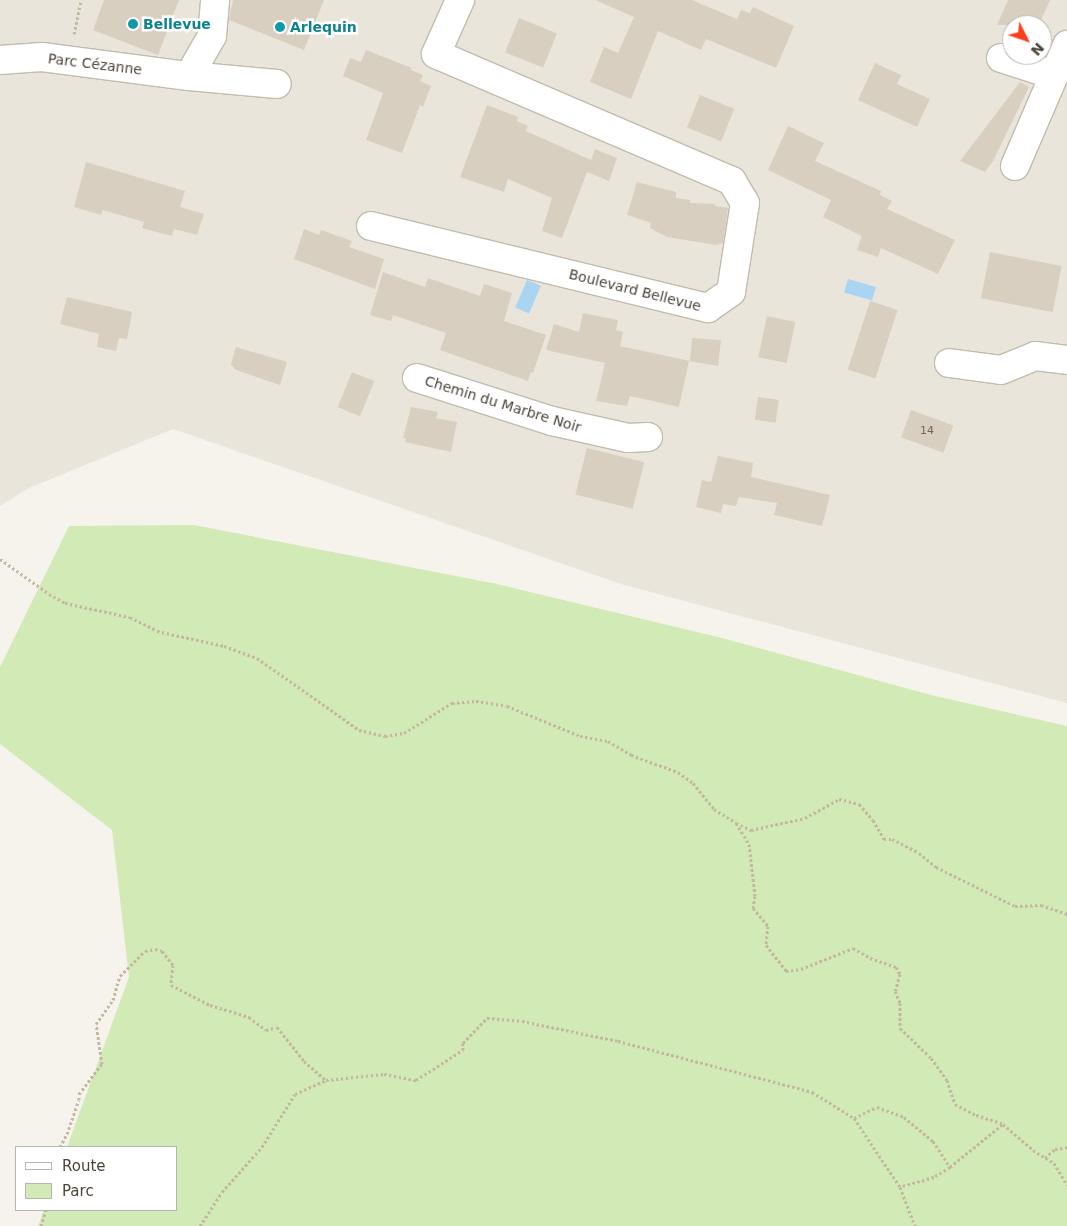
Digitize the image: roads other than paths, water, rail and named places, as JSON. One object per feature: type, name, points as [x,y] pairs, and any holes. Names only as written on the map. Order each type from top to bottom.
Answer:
[{"type":"street","points":[[189,76],[212,36],[215,0]]},
{"type":"street","name":"Boulevard Bellevue","points":[[372,226],[708,308],[731,292],[745,203],[732,181],[436,54],[460,0]]},
{"type":"street","points":[[1015,166],[1067,45]]},
{"type":"street","name":"Parc Cézanne","points":[[0,60],[42,57],[189,76],[277,84]]},
{"type":"street","points":[[1023,65],[1054,75]]},
{"type":"street","points":[[949,363],[1001,370],[1035,356],[1067,360]]},
{"type":"street","name":"Chemin du Marbre Noir","points":[[417,378],[552,421],[628,438],[648,437]]},
{"type":"water","points":[[848,279],[876,287],[872,300],[844,292]]},
{"type":"water","points":[[527,280],[541,286],[529,313],[515,308]]},
{"type":"place","name":"Bellevue","points":[[133,24]]},
{"type":"place","name":"Arlequin","points":[[280,27]]}]
